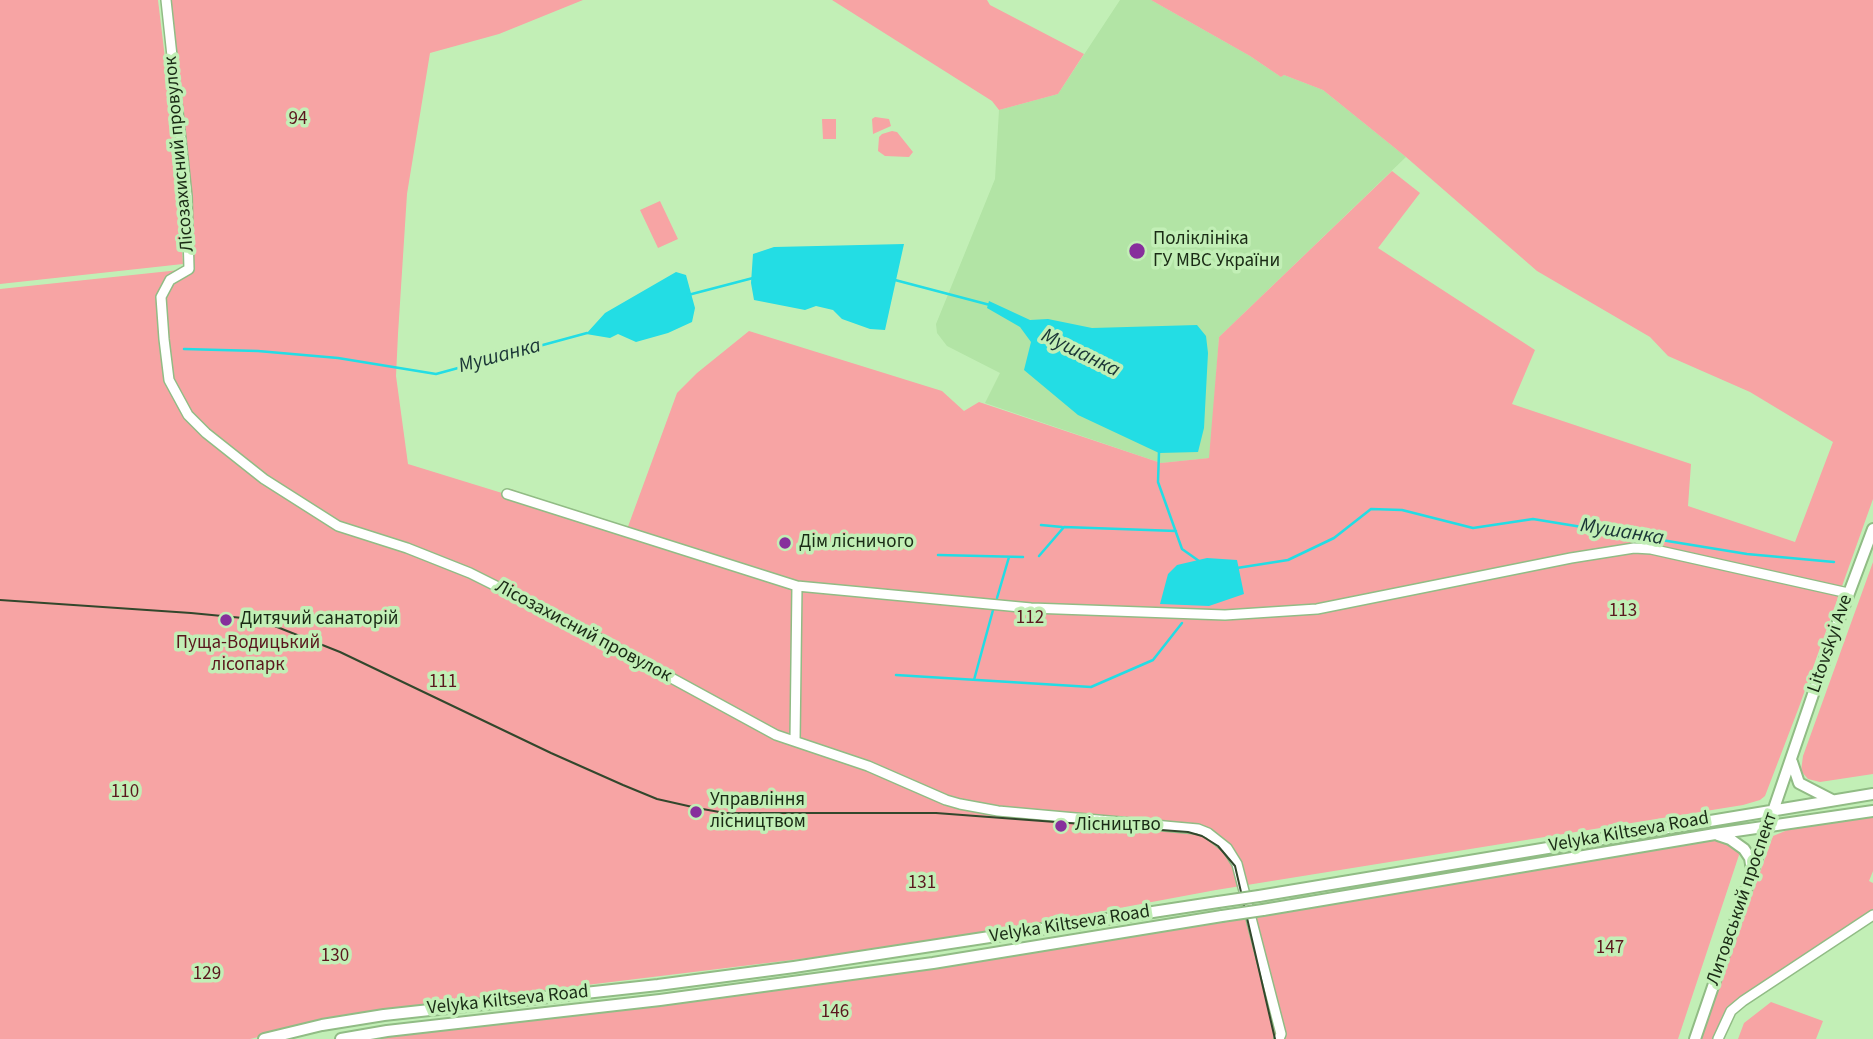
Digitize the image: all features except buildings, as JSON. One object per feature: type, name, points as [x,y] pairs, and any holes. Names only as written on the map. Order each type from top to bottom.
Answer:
[{"type":"main road","name":"Litovskyi Ave","points":[[1791,759],[1873,529]]},
{"type":"main road","points":[[1791,759],[1799,783],[1832,800]]},
{"type":"main road","name":"Литовський проспект","points":[[1695,1039],[1791,759]]},
{"type":"main road","name":"Velyka Kiltseva Road","points":[[264,1039],[322,1025],[384,1015],[794,967],[1259,896],[1774,808],[1873,794]]},
{"type":"main road","name":"Velyka Kiltseva Road","points":[[341,1039],[387,1031],[660,1000],[905,967],[1715,834],[1873,811]]},
{"type":"main road","points":[[1715,834],[1730,839],[1744,849],[1750,858],[1753,873]]},
{"type":"street","name":"Лісозахисний провулок","points":[[166,0],[187,196],[189,269],[170,280],[161,297],[169,380],[188,415],[247,466],[338,526],[407,548],[470,573],[576,626],[776,735],[868,766],[960,804],[998,811],[1198,829],[1208,833],[1227,848],[1237,864],[1281,1034],[1279,1039]]},
{"type":"street","points":[[507,494],[797,586],[1031,608],[1226,615],[1317,609],[1634,548],[1651,549],[1848,593]]},
{"type":"street","points":[[795,741],[797,586]]},
{"type":"street","name":"Литовський проспект","points":[[1718,1039],[1731,1011],[1744,1000],[1873,916]]},
{"type":"shaded area","name":"Поліклініка ГУ МВС України","points":[[1120,0],[1151,0],[1250,56],[1281,77],[1284,75],[1323,90],[1406,157],[1219,337],[1210,458],[1161,463],[985,403],[1000,373],[947,346],[937,333],[936,324],[995,179],[999,110],[1058,94]]},
{"type":"green space","points":[[0,0],[158,0],[173,125],[183,264],[0,284]]},
{"type":"green space","points":[[166,0],[583,0],[499,34],[430,53],[407,194],[398,334],[396,376],[408,464],[502,493],[511,489],[530,496],[535,503],[626,532],[677,393],[697,373],[749,331],[942,391],[964,411],[979,402],[1161,463],[1209,458],[1219,337],[1392,171],[1420,193],[1378,248],[1535,350],[1512,404],[1691,464],[1688,506],[1795,542],[1833,442],[1750,392],[1668,356],[1650,337],[1537,271],[1406,157],[1323,90],[1284,75],[1281,77],[1250,56],[1151,0],[1873,0],[1873,499],[1765,796],[1743,805],[1216,890],[991,932],[841,954],[357,1013],[250,1039],[0,1039],[0,289],[189,269]]},
{"type":"green space","points":[[832,0],[987,0],[990,5],[1084,54],[1058,94],[999,110],[992,101]]},
{"type":"green space","points":[[822,119],[836,119],[836,139],[823,139]]},
{"type":"green space","points":[[872,119],[889,119],[891,126],[873,134]]},
{"type":"green space","points":[[892,131],[897,132],[913,152],[909,157],[885,156],[878,151],[879,137]]},
{"type":"green space","points":[[660,201],[678,239],[658,248],[640,210]]},
{"type":"green space","points":[[1873,562],[1873,774],[1820,782],[1808,779],[1801,771],[1803,756]]},
{"type":"green space","points":[[1873,816],[1873,871],[1869,881],[1873,883],[1873,913],[1728,1008],[1714,1039],[1700,1039],[1773,836],[1790,829]]},
{"type":"green space","name":"147","points":[[1715,834],[1740,852],[1678,1039],[341,1039],[933,963]]},
{"type":"green space","points":[[1771,1002],[1823,1021],[1816,1039],[1738,1039],[1744,1023]]},
{"type":"water","points":[[904,244],[885,330],[870,329],[842,319],[833,310],[816,306],[805,310],[754,300],[751,283],[753,254],[774,247]]},
{"type":"water","points":[[676,272],[686,275],[695,308],[692,322],[668,333],[636,342],[618,334],[610,338],[586,334],[605,313]]},
{"type":"water","points":[[989,301],[1030,320],[1048,319],[1092,328],[1197,325],[1206,336],[1208,353],[1204,428],[1198,452],[1159,453],[1078,415],[1024,370],[1031,342],[1020,327],[987,308]]},
{"type":"water","points":[[1207,558],[1237,560],[1244,594],[1209,606],[1160,604],[1168,574],[1177,565]]},
{"type":"waterway","name":"Мушанка","points":[[688,295],[753,278]]},
{"type":"waterway","name":"Мушанка","points":[[895,280],[990,305]]},
{"type":"waterway","name":"Мушанка","points":[[184,349],[258,351],[338,358],[436,374],[587,333]]},
{"type":"waterway","name":"Мушанка","points":[[1159,452],[1158,482],[1182,549],[1199,561]]},
{"type":"waterway","name":"Мушанка","points":[[1237,568],[1288,560],[1334,538],[1371,509],[1402,510],[1473,528],[1533,519],[1747,554],[1834,562]]},
{"type":"waterway","points":[[1041,525],[1062,527]]},
{"type":"waterway","points":[[1039,556],[1064,527],[1176,531]]},
{"type":"waterway","points":[[938,555],[1023,557]]},
{"type":"waterway","points":[[997,598],[1009,557]]},
{"type":"waterway","points":[[974,680],[993,610]]},
{"type":"waterway","points":[[896,675],[1091,687],[1153,660],[1182,623]]},
{"type":"tram line","points":[[0,600],[191,613],[267,623],[340,652],[623,785],[657,799],[697,808],[725,813],[936,813],[1188,832],[1202,836],[1218,846],[1235,866],[1275,1039]]},
{"type":"place","name":"Поліклініка ГУ МВС України","points":[[1137,251]]},
{"type":"place","name":"Дім лісничого","points":[[785,543]]},
{"type":"place","name":"Дитячий санаторій","points":[[226,620]]},
{"type":"place","name":"Управління лісництвом","points":[[696,812]]},
{"type":"place","name":"Лісництво","points":[[1061,826]]},
{"type":"park label","name":"94","points":[[298,120]]},
{"type":"park label","name":"113","points":[[1623,612]]},
{"type":"park label","name":"112","points":[[1030,619]]},
{"type":"park label","name":"Пуща-Водицький лісопарк","points":[[248,655]]},
{"type":"park label","name":"111","points":[[443,683]]},
{"type":"park label","name":"110","points":[[125,793]]},
{"type":"park label","name":"131","points":[[922,884]]},
{"type":"park label","name":"130","points":[[335,957]]},
{"type":"park label","name":"129","points":[[207,975]]},
{"type":"park label","name":"146","points":[[835,1013]]}]
